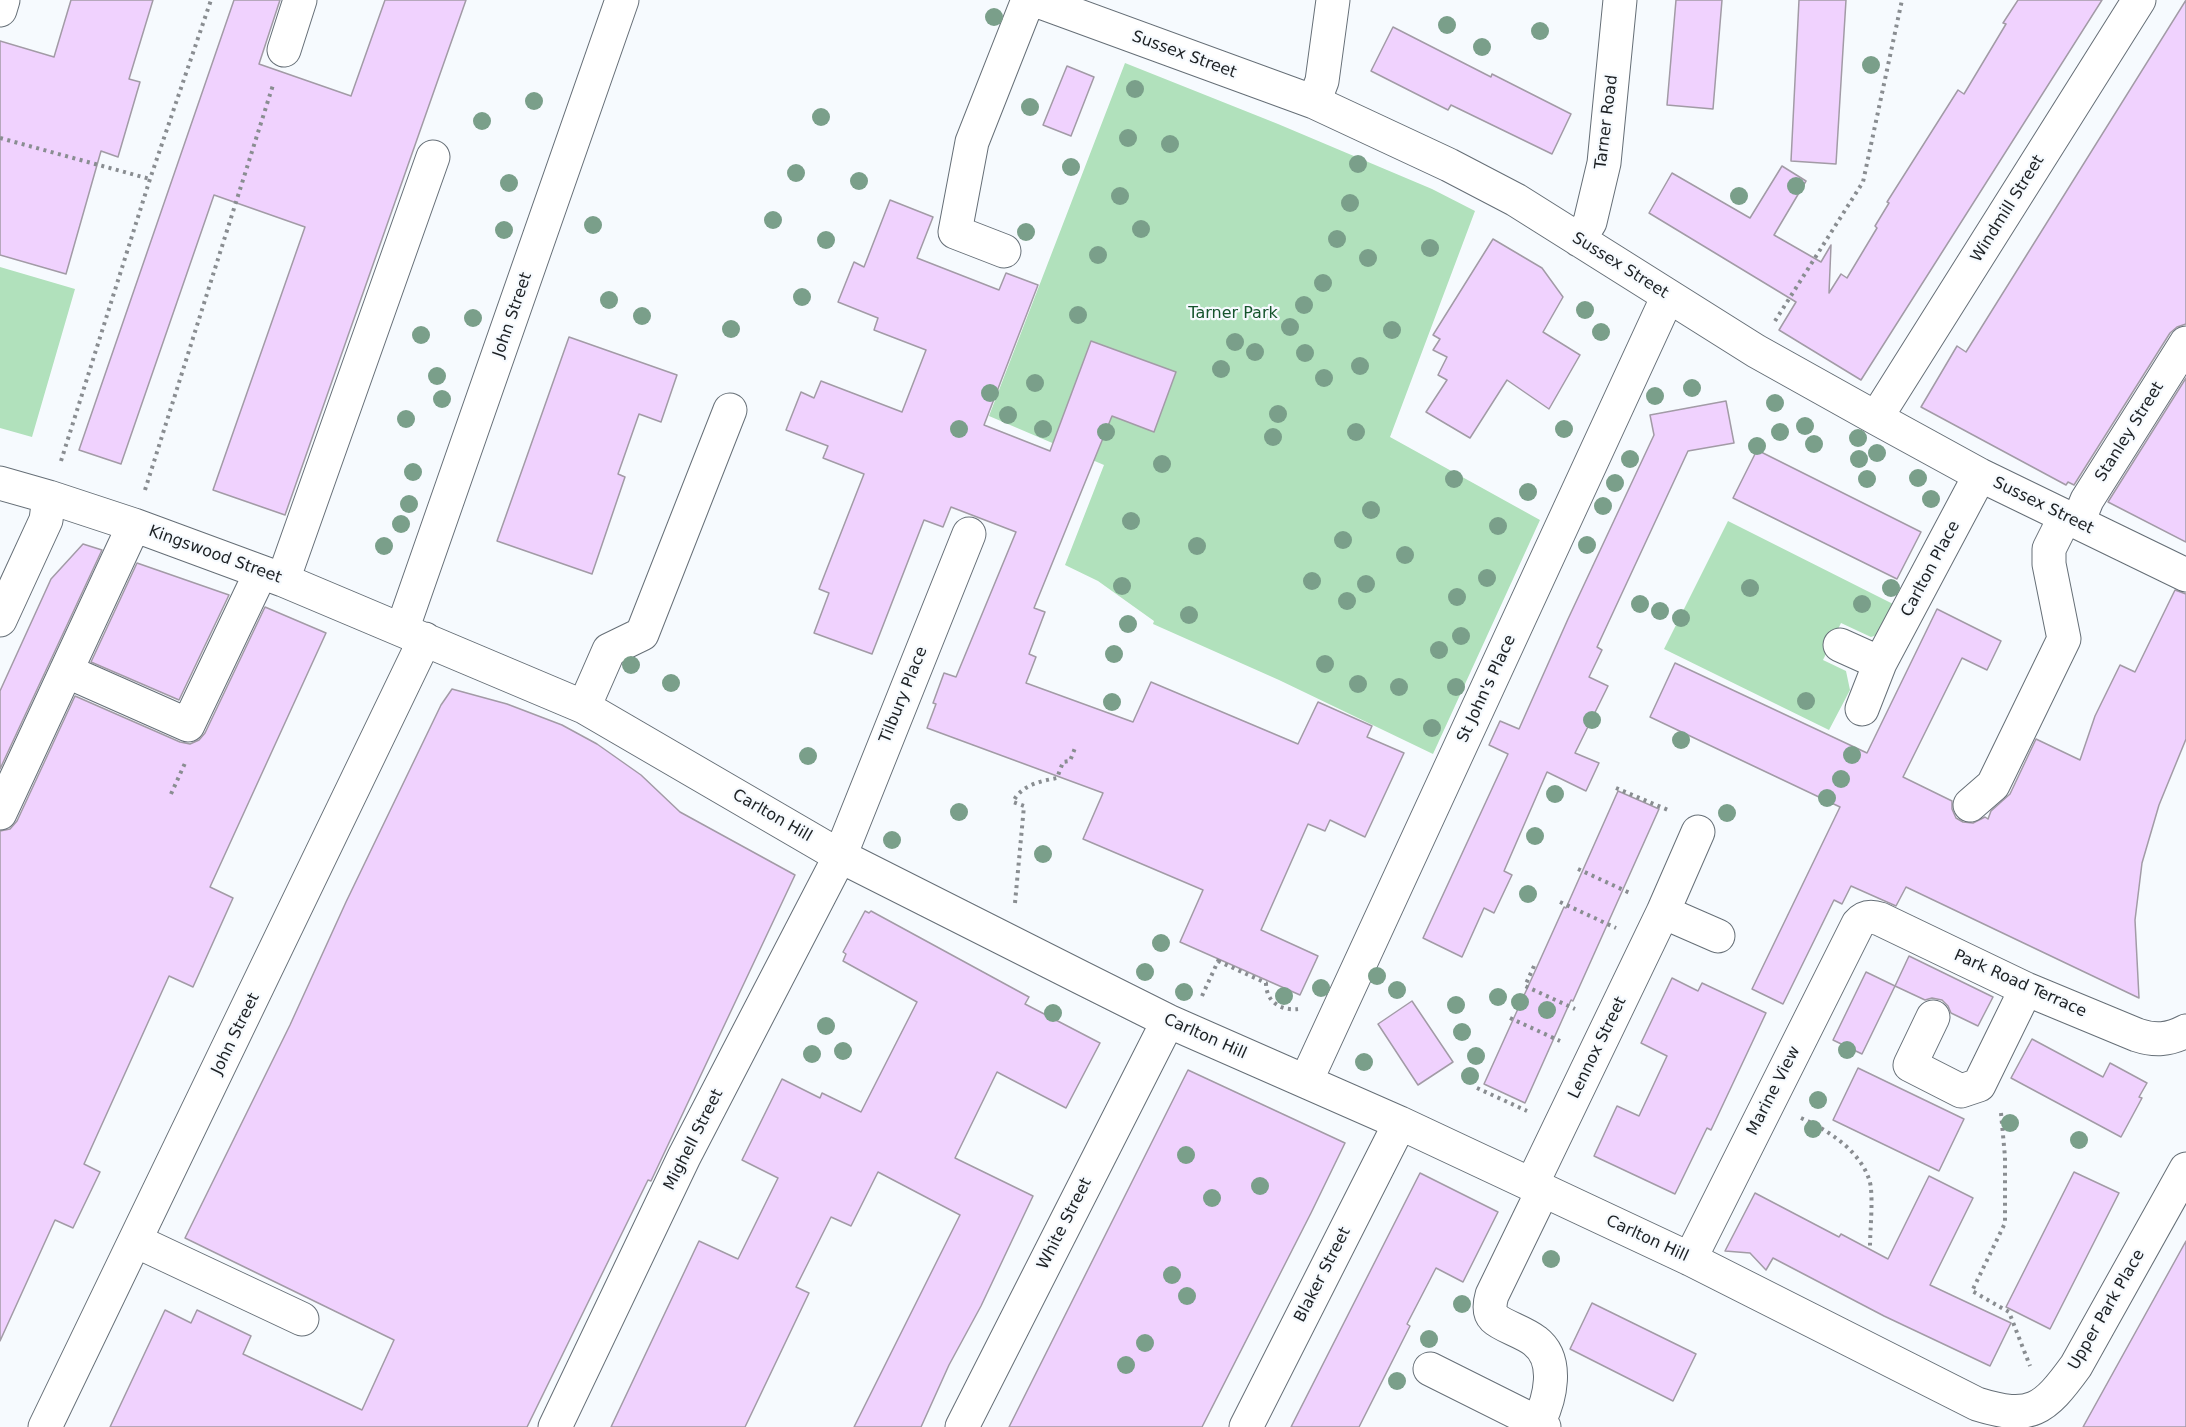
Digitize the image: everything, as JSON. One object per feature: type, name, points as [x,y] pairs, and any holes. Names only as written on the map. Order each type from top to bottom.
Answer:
[{"type":"street","points":[[0,10],[3,0]]},
{"type":"street","points":[[284,50],[300,0]]},
{"type":"street","name":"John Street","points":[[45,1427],[136,1241],[414,635],[622,0]]},
{"type":"street","points":[[1004,251],[955,232],[972,142],[1028,0]]},
{"type":"street","name":"Sussex Street","points":[[1035,0],[1314,102],[1449,165],[1516,200],[1756,351],[1876,418],[1980,475],[2186,575]]},
{"type":"street","points":[[1314,102],[1322,81],[1333,0]]},
{"type":"street","name":"Tarner Road","points":[[1579,240],[1590,222],[1604,163],[1620,0]]},
{"type":"street","name":"Windmill Street","points":[[1876,418],[2139,0]]},
{"type":"street","points":[[66,671],[188,725],[272,576],[433,157]]},
{"type":"street","name":"St John's Place","points":[[1306,1081],[1668,296]]},
{"type":"street","name":"Stanley Street","points":[[1970,805],[1993,785],[2064,639],[2049,564],[2049,549],[2087,500],[2186,343]]},
{"type":"street","points":[[584,706],[609,650],[642,634],[730,410]]},
{"type":"street","name":"Carlton Place","points":[[1862,709],[1880,663],[1980,475]]},
{"type":"street","name":"Kingswood Street","points":[[0,483],[134,525],[272,576],[414,635]]},
{"type":"street","points":[[0,620],[46,520],[49,497]]},
{"type":"street","points":[[0,813],[134,525]]},
{"type":"street","name":"Tilbury Place","points":[[840,856],[969,534]]},
{"type":"street","name":"Carlton Hill","points":[[414,635],[584,706],[840,856],[1168,1021],[1400,1123],[1690,1259],[1980,1414]]},
{"type":"street","points":[[1840,645],[1880,663]]},
{"type":"street","name":"Lennox Street","points":[[1541,1425],[1550,1386],[1546,1359],[1537,1342],[1494,1318],[1490,1307],[1492,1295],[1537,1187],[1698,832]]},
{"type":"street","name":"Mighell Street","points":[[555,1427],[684,1157],[840,856]]},
{"type":"street","points":[[1663,912],[1718,936]]},
{"type":"street","name":"Park Road Terrace","points":[[1858,924],[1862,920],[1875,917],[2026,989],[2148,1039],[2168,1039],[2186,1031]]},
{"type":"street","name":"Marine View","points":[[1690,1259],[1858,924]]},
{"type":"street","points":[[1934,1017],[1910,1065],[1961,1091],[1970,1089],[1979,1085],[2026,989]]},
{"type":"street","name":"White Street","points":[[962,1427],[1168,1021]]},
{"type":"street","name":"Blaker Street","points":[[1246,1427],[1400,1123]]},
{"type":"street","name":"Upper Park Place","points":[[1980,1414],[2038,1407],[2060,1388],[2082,1357],[2186,1169]]},
{"type":"street","points":[[136,1241],[302,1319]]},
{"type":"street","points":[[1430,1369],[1541,1425]]},
{"type":"path","points":[[49,497],[150,179],[211,0]]},
{"type":"path","points":[[1756,351],[1863,182],[1902,0]]},
{"type":"path","points":[[134,525],[284,50]]},
{"type":"path","points":[[0,138],[150,179]]},
{"type":"path","points":[[1012,909],[1017,900],[1024,806],[1013,802],[1016,796],[1037,782],[1057,778],[1063,762],[1070,761],[1075,748]]},
{"type":"path","points":[[1616,788],[1671,812]]},
{"type":"path","points":[[1578,869],[1634,895]]},
{"type":"path","points":[[1560,902],[1618,929]]},
{"type":"path","points":[[1207,986],[1219,960],[1266,983],[1268,996],[1280,1008],[1293,1010],[1303,1007]]},
{"type":"path","points":[[1533,966],[1525,986],[1579,1011]]},
{"type":"path","points":[[1510,1018],[1564,1042]]},
{"type":"path","points":[[1477,1088],[1531,1113]]},
{"type":"path","points":[[2000,1105],[2005,1157],[2005,1223],[1972,1291],[2009,1312],[2031,1368]]},
{"type":"path","points":[[1799,1117],[1819,1126],[1857,1156],[1870,1181],[1870,1245]]},
{"type":"green space","name":"Tarner Park","points":[[1125,63],[1432,189],[1475,211],[1390,437],[1540,520],[1433,754],[1279,680],[1153,624],[1154,621],[1098,581],[1065,565],[1104,465],[989,416]]},
{"type":"green space","points":[[0,267],[75,289],[32,437],[0,428]]},
{"type":"green space","points":[[1728,521],[1895,605],[1880,634],[1871,637],[1841,623],[1823,660],[1846,671],[1850,690],[1829,730],[1664,649]]},
{"type":"building","points":[[71,0],[153,0],[129,79],[140,82],[118,157],[101,151],[66,274],[0,255],[0,41],[54,57]]},
{"type":"building","points":[[234,0],[280,0],[259,64],[351,96],[385,0],[466,0],[285,515],[213,490],[305,227],[214,195],[121,464],[79,450]]},
{"type":"building","points":[[1676,0],[1722,0],[1713,109],[1667,105]]},
{"type":"building","points":[[1799,0],[1846,0],[1836,164],[1791,161]]},
{"type":"building","points":[[2018,0],[2102,0],[1861,380],[1779,330],[1796,302],[1649,213],[1672,173],[1750,218],[1782,166],[1806,181],[1774,235],[1821,262],[1831,245],[1829,293],[1841,274],[1847,278],[1877,228],[1875,226],[1889,203],[1887,202],[1958,90],[1964,94]]},
{"type":"building","points":[[2186,0],[2186,324],[2170,333],[2074,485],[2068,482],[2066,485],[1921,407],[1957,346],[1966,352]]},
{"type":"building","points":[[1393,27],[1491,77],[1492,74],[1571,114],[1552,154],[1451,105],[1448,110],[1371,71]]},
{"type":"building","points":[[1067,66],[1094,77],[1071,136],[1043,125]]},
{"type":"building","points":[[890,200],[933,217],[917,258],[999,290],[1006,273],[1038,285],[984,425],[1050,451],[1091,341],[1176,372],[1154,432],[1112,416],[1034,608],[1045,612],[1029,654],[1036,657],[1026,683],[1133,722],[1151,682],[1298,744],[1318,702],[1372,726],[1367,737],[1404,753],[1365,837],[1330,820],[1325,831],[1308,824],[1261,930],[1318,956],[1300,995],[1180,942],[1203,890],[1083,839],[1103,793],[927,728],[944,673],[956,677],[1016,532],[951,507],[943,527],[924,520],[872,654],[814,633],[829,593],[819,589],[864,474],[823,458],[828,446],[786,430],[801,392],[814,398],[821,381],[902,412],[926,350],[874,330],[878,318],[838,302],[854,262],[864,267]]},
{"type":"building","points":[[1493,239],[1542,268],[1563,297],[1543,332],[1580,355],[1549,409],[1507,380],[1470,438],[1426,412],[1447,380],[1438,375],[1447,357],[1433,350],[1440,339],[1433,335]]},
{"type":"building","points":[[569,337],[677,375],[661,422],[639,414],[618,474],[625,477],[592,574],[497,541]]},
{"type":"building","points":[[2186,378],[2186,542],[2108,502]]},
{"type":"building","points":[[1726,401],[1734,443],[1688,451],[1597,647],[1602,650],[1589,677],[1608,686],[1575,753],[1599,763],[1586,791],[1547,772],[1504,871],[1512,875],[1494,913],[1484,908],[1462,957],[1423,938],[1508,754],[1489,745],[1500,721],[1519,729],[1654,435],[1650,415]]},
{"type":"building","points":[[1757,450],[1921,532],[1897,579],[1733,498]]},
{"type":"building","points":[[83,544],[102,550],[0,769],[0,691],[51,579]]},
{"type":"building","points":[[137,563],[229,595],[179,700],[91,662]]},
{"type":"building","points":[[2175,590],[2186,594],[2186,739],[2159,805],[2142,863],[2135,920],[2139,998],[1906,887],[1896,906],[1851,886],[1842,904],[1834,900],[1783,1004],[1752,989],[1840,807],[1650,717],[1675,663],[1867,753],[1937,609],[2001,641],[1987,670],[1962,658],[1903,777],[1952,801],[1952,809],[1956,818],[1963,822],[1973,823],[1985,817],[1988,819],[1991,811],[2010,794],[2036,739],[2080,760],[2095,716],[2120,665],[2135,672]]},
{"type":"building","points":[[265,607],[326,633],[210,887],[233,898],[193,987],[169,976],[84,1164],[100,1172],[73,1228],[55,1220],[0,1341],[0,831],[10,829],[17,821],[75,696],[180,742],[190,744],[199,740],[205,733]]},
{"type":"building","points":[[452,689],[507,704],[562,725],[597,744],[641,775],[680,812],[795,875],[651,1181],[648,1180],[527,1427],[110,1427],[165,1310],[191,1323],[197,1310],[251,1336],[243,1354],[362,1410],[394,1340],[185,1238],[290,1025],[346,902],[441,705]]},
{"type":"building","points":[[1618,791],[1659,809],[1525,1103],[1484,1084]]},
{"type":"building","points":[[865,911],[869,913],[871,911],[1029,997],[1025,1004],[1100,1043],[1066,1108],[997,1072],[955,1158],[1033,1196],[981,1306],[949,1365],[921,1427],[854,1427],[960,1215],[878,1172],[851,1226],[831,1217],[796,1287],[809,1293],[745,1427],[611,1427],[699,1241],[738,1259],[778,1178],[742,1160],[782,1079],[820,1098],[822,1093],[861,1112],[917,1002],[843,961],[846,954],[843,952]]},
{"type":"building","points":[[1909,956],[1993,997],[1978,1026],[1951,1013],[1942,1000],[1932,998],[1925,1000],[1895,986]]},
{"type":"building","points":[[1866,972],[1895,986],[1862,1054],[1833,1040]]},
{"type":"building","points":[[1672,978],[1698,991],[1702,983],[1766,1013],[1711,1130],[1707,1128],[1675,1194],[1594,1156],[1617,1106],[1639,1116],[1667,1056],[1641,1043]]},
{"type":"building","points":[[1412,1001],[1453,1062],[1418,1085],[1378,1024]]},
{"type":"building","points":[[2032,1039],[2103,1077],[2110,1063],[2147,1083],[2139,1097],[2142,1098],[2121,1137],[2011,1078]]},
{"type":"building","points":[[1858,1068],[1964,1119],[1939,1171],[1833,1120]]},
{"type":"building","points":[[1188,1070],[1345,1143],[1311,1213],[1202,1427],[1009,1427]]},
{"type":"building","points":[[2074,1172],[2119,1193],[2050,1329],[2006,1307]]},
{"type":"building","points":[[1420,1173],[1498,1212],[1463,1282],[1436,1268],[1407,1324],[1410,1326],[1359,1427],[1291,1427]]},
{"type":"building","points":[[1929,1176],[1973,1198],[1930,1285],[2011,1323],[1990,1366],[1884,1316],[1773,1258],[1766,1270],[1750,1253],[1725,1251],[1755,1193],[1839,1237],[1841,1234],[1888,1259]]},
{"type":"building","points":[[2186,1241],[2186,1427],[2083,1427]]},
{"type":"building","points":[[1592,1303],[1696,1354],[1673,1401],[1570,1349]]}]
